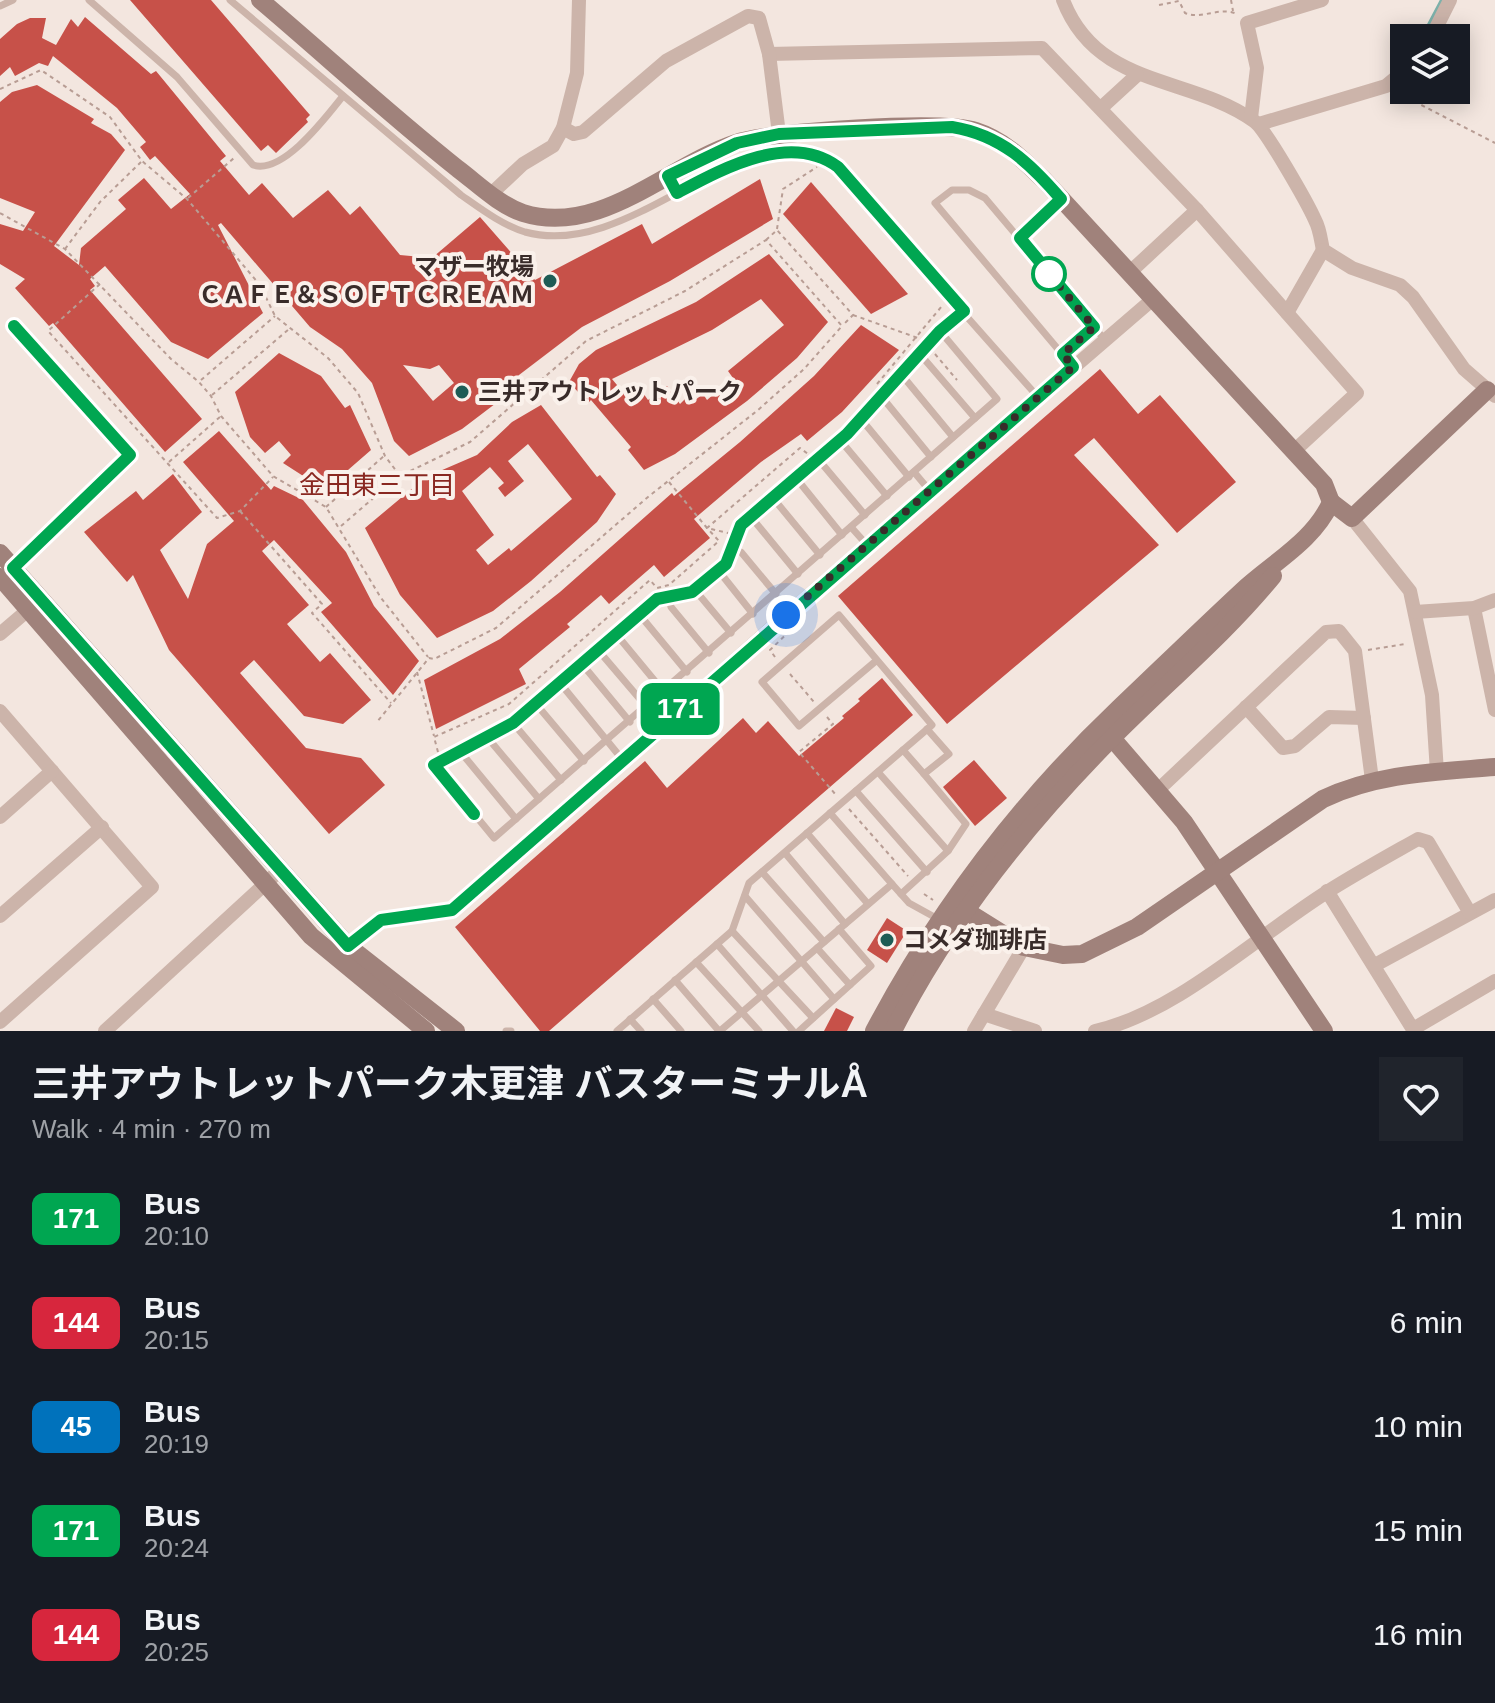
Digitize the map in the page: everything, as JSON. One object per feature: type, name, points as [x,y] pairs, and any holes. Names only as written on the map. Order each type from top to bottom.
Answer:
[{"type":"street","points":[[260,0],[491,194],[522,212],[576,217],[612,204],[737,143],[779,134],[952,127],[975,131],[1011,148],[1294,451],[1324,484],[1331,502],[1352,518],[1405,580],[1415,612],[1432,695],[1437,772]]},
{"type":"street","points":[[491,194],[523,164],[553,146],[563,128],[577,73],[579,0]]},
{"type":"street","points":[[1063,0],[1094,46],[1137,75],[1207,98],[1255,121],[1316,222],[1323,250],[1287,313]]},
{"type":"street","points":[[1255,121],[1257,68],[1247,23],[1322,0]]},
{"type":"street","points":[[1438,24],[1450,0]]},
{"type":"street","points":[[563,128],[574,134],[583,132],[666,61],[748,16],[759,18],[769,54],[779,134]]},
{"type":"street","points":[[769,54],[1042,48],[1197,210],[1357,393],[1294,451]]},
{"type":"street","points":[[1101,108],[1137,75]]},
{"type":"street","points":[[1255,121],[1390,83]]},
{"type":"street","points":[[1129,273],[1197,210]]},
{"type":"street","points":[[1323,250],[1352,268],[1400,285],[1413,297],[1464,369],[1491,393],[1352,518]]},
{"type":"street","points":[[348,946],[381,920],[452,910],[662,725],[785,623],[867,545],[1153,299]]},
{"type":"street","points":[[874,1031],[938,911],[996,841],[1073,753],[1244,590],[1300,543],[1324,519],[1331,502]]},
{"type":"street","points":[[893,1031],[966,911],[1013,846],[1112,738],[1254,599],[1300,543]]},
{"type":"street","points":[[0,553],[6,573],[28,610],[264,885],[340,963],[426,1031]]},
{"type":"street","points":[[6,573],[348,946],[456,1031]]},
{"type":"street","points":[[1415,612],[1474,608],[1495,600]]},
{"type":"street","points":[[1474,608],[1495,710]]},
{"type":"street","points":[[0,634],[28,610]]},
{"type":"street","points":[[1158,790],[1326,632],[1339,631],[1355,651],[1372,780]]},
{"type":"street","points":[[1246,707],[1283,748],[1295,746],[1329,717],[1364,718]]},
{"type":"street","points":[[0,711],[152,887],[0,1022]]},
{"type":"street","points":[[1112,738],[1158,790],[1217,870],[1324,1031]]},
{"type":"street","points":[[966,911],[1024,947],[1063,955],[1082,954],[1137,927],[1323,799],[1372,780],[1495,767]]},
{"type":"street","points":[[0,817],[52,771]]},
{"type":"street","points":[[0,916],[102,827]]},
{"type":"street","points":[[1095,1031],[1124,1023],[1161,1005],[1327,891],[1418,839],[1428,842],[1470,913]]},
{"type":"street","points":[[105,1031],[279,871]]},
{"type":"street","points":[[1327,891],[1414,1030],[1495,981]]},
{"type":"street","points":[[1375,965],[1495,900]]},
{"type":"street","points":[[974,1031],[1024,947]]},
{"type":"street","points":[[984,1014],[1035,1031]]},
{"type":"street","points":[[1124,1023],[1138,1031]]},
{"type":"lane","points":[[0,6],[13,0]]},
{"type":"lane","points":[[89,0],[177,77],[253,165],[266,167],[276,164],[314,131],[343,96]]},
{"type":"lane","points":[[230,0],[461,195],[498,220],[524,232],[550,237],[585,235],[611,227],[748,160],[813,153],[838,167],[1038,397]]},
{"type":"lane","points":[[668,176],[677,193]]},
{"type":"lane","points":[[1073,367],[935,203],[952,190],[969,190],[985,198],[1105,340]]},
{"type":"lane","points":[[1020,238],[1061,199]]},
{"type":"lane","points":[[940,331],[997,399],[647,708],[494,838],[434,765],[513,723],[657,599],[695,590],[726,564],[741,525],[840,440],[940,331],[964,311]]},
{"type":"lane","points":[[6,573],[130,455],[14,326]]},
{"type":"lane","points":[[1063,354],[1094,327]]},
{"type":"lane","points":[[919,353],[975,418]]},
{"type":"lane","points":[[901,374],[953,437]]},
{"type":"lane","points":[[881,396],[931,457]]},
{"type":"lane","points":[[861,419],[930,491]]},
{"type":"lane","points":[[840,440],[887,496]]},
{"type":"lane","points":[[818,459],[865,515]]},
{"type":"lane","points":[[796,478],[842,535]]},
{"type":"lane","points":[[773,498],[820,555]]},
{"type":"lane","points":[[751,517],[798,574]]},
{"type":"lane","points":[[851,527],[867,545]]},
{"type":"lane","points":[[732,549],[741,552],[776,594]]},
{"type":"lane","points":[[718,570],[753,614]]},
{"type":"lane","points":[[695,590],[731,633]]},
{"type":"lane","points":[[669,596],[671,607],[709,653]]},
{"type":"lane","points":[[763,605],[785,623]]},
{"type":"lane","points":[[639,614],[687,672]]},
{"type":"lane","points":[[617,1031],[732,931],[749,883],[932,725],[839,615],[762,682],[799,726],[877,660]]},
{"type":"lane","points":[[616,634],[664,692]]},
{"type":"lane","points":[[598,650],[662,725]]},
{"type":"lane","points":[[582,664],[630,722]]},
{"type":"lane","points":[[560,683],[622,760]]},
{"type":"lane","points":[[536,704],[584,761]]},
{"type":"lane","points":[[513,723],[561,780]]},
{"type":"lane","points":[[924,774],[949,754],[927,729]]},
{"type":"lane","points":[[487,737],[539,799]]},
{"type":"lane","points":[[459,750],[516,819]]},
{"type":"lane","points":[[901,894],[948,851],[966,824],[903,750]]},
{"type":"lane","points":[[878,772],[948,851]]},
{"type":"lane","points":[[856,791],[927,872]]},
{"type":"lane","points":[[830,813],[909,903],[938,911]]},
{"type":"lane","points":[[807,833],[868,904]]},
{"type":"lane","points":[[785,853],[871,966],[799,1031]]},
{"type":"lane","points":[[762,872],[850,985]]},
{"type":"lane","points":[[675,980],[720,1031],[892,884]]},
{"type":"lane","points":[[745,896],[834,999]]},
{"type":"lane","points":[[732,931],[813,1018]]},
{"type":"lane","points":[[717,944],[793,1031]]},
{"type":"lane","points":[[696,962],[759,1031]]},
{"type":"lane","points":[[653,999],[681,1031]]},
{"type":"lane","points":[[630,1019],[641,1031]]},
{"type":"path","points":[[1231,0],[1233,11],[1247,23]]},
{"type":"path","points":[[1159,5],[1179,1],[1185,13],[1193,16],[1233,11]]},
{"type":"path","points":[[0,89],[41,70],[110,117],[142,161],[187,199],[260,285],[275,316],[328,358],[358,393],[385,456],[400,476]]},
{"type":"path","points":[[1386,86],[1495,143]]},
{"type":"path","points":[[187,199],[234,158]]},
{"type":"path","points":[[65,249],[100,202],[142,161]]},
{"type":"path","points":[[341,526],[400,476],[470,442],[586,341],[685,291],[766,240],[777,230],[783,189],[811,168],[822,166]]},
{"type":"path","points":[[0,213],[65,249],[171,359],[199,382],[211,396],[221,416],[273,476],[326,507],[341,526],[381,598],[429,658],[434,659],[496,628],[668,480],[758,410],[804,369],[853,315]]},
{"type":"path","points":[[777,230],[853,315],[923,339]]},
{"type":"path","points":[[766,240],[842,326]]},
{"type":"path","points":[[101,283],[48,331],[217,518],[240,511],[273,476]]},
{"type":"path","points":[[871,391],[945,303]]},
{"type":"path","points":[[199,382],[275,316]]},
{"type":"path","points":[[211,396],[289,329]]},
{"type":"path","points":[[168,463],[221,416]]},
{"type":"path","points":[[707,528],[800,448],[807,455],[816,447]]},
{"type":"path","points":[[326,507],[385,456]]},
{"type":"path","points":[[434,737],[509,704],[650,580],[657,588],[669,585],[719,541],[668,480]]},
{"type":"path","points":[[240,511],[322,604],[312,613],[391,704]]},
{"type":"path","points":[[707,528],[733,534]]},
{"type":"path","points":[[776,658],[770,650],[796,628],[785,623]]},
{"type":"path","points":[[1355,651],[1421,642]]},
{"type":"path","points":[[377,722],[429,658]]},
{"type":"path","points":[[787,671],[815,703]]},
{"type":"path","points":[[417,672],[438,753]]},
{"type":"path","points":[[824,714],[833,724],[799,752],[837,796]]},
{"type":"path","points":[[849,809],[909,876]]},
{"type":"path","points":[[924,894],[938,911]]},
{"type":"building","points":[[130,0],[211,0],[310,115],[306,119],[308,122],[276,153],[268,145],[261,151]]},
{"type":"building","points":[[85,17],[151,74],[156,71],[226,156],[220,161],[249,195],[262,183],[293,218],[328,190],[350,215],[360,206],[400,255],[432,258],[480,217],[535,280],[642,224],[652,244],[760,179],[773,219],[670,281],[582,327],[519,375],[512,391],[462,429],[409,456],[394,441],[372,383],[342,349],[310,327],[221,223],[218,225],[263,313],[208,359],[171,342],[105,266],[90,279],[95,286],[90,290],[202,419],[165,452],[53,323],[49,326],[15,288],[25,279],[0,264],[0,224],[23,231],[35,212],[0,198],[0,102],[12,92],[37,85],[94,119],[91,123],[111,134],[125,150],[54,246],[79,265],[81,248],[126,209],[118,200],[144,178],[171,209],[190,194],[155,156],[150,160],[140,147],[146,142],[117,108],[53,56],[48,66],[39,63],[15,76],[10,67],[0,76],[0,39],[17,24],[30,18],[46,18],[42,38],[56,45],[71,19],[78,27]],"holes":[[[403,365],[430,369],[439,365],[454,383],[433,401]]]},
{"type":"building","points":[[811,182],[908,294],[871,314],[783,214]]},
{"type":"building","points":[[769,254],[828,322],[797,358],[747,401],[675,454],[644,470],[628,450],[631,447],[591,400],[588,403],[569,382],[579,364],[596,350],[696,302]],"holes":[[[761,299],[784,325],[728,371],[733,378],[707,400],[703,394],[690,404],[686,398],[680,404],[667,386],[648,400],[643,393],[632,403],[612,379],[712,330]]]},
{"type":"building","points":[[861,325],[899,350],[842,412],[807,441],[801,434],[761,462],[694,519],[710,538],[664,577],[654,565],[609,604],[601,595],[567,624],[570,627],[519,669],[526,684],[436,729],[424,680],[500,639],[560,592],[672,493],[674,496],[740,442],[814,376]]},
{"type":"building","points":[[279,353],[321,376],[345,408],[350,405],[371,450],[325,490],[283,463],[291,455],[279,441],[265,453],[250,437],[235,392]]},
{"type":"building","points":[[1100,369],[1138,414],[1160,395],[1236,482],[1177,533],[1094,438],[1074,455],[1159,545],[947,724],[838,596]]},
{"type":"building","points":[[541,405],[597,477],[600,475],[616,494],[597,522],[531,581],[493,611],[437,638],[400,595],[365,528],[426,477],[477,455],[512,422]],"holes":[[[528,444],[572,499],[511,551],[509,548],[488,565],[476,550],[494,535],[462,491],[490,467],[504,483],[498,488],[505,497],[524,481],[508,461]]]},
{"type":"building","points":[[219,431],[271,490],[274,486],[303,500],[346,552],[374,606],[419,661],[393,695],[321,612],[332,603],[274,540],[262,551],[309,605],[287,624],[320,662],[330,653],[371,700],[343,724],[304,716],[254,660],[240,673],[306,748],[361,758],[385,785],[329,834],[169,650],[133,575],[127,582],[84,532],[136,491],[143,500],[173,474],[202,512],[160,550],[188,599],[207,544],[234,521],[183,462]]},
{"type":"building","points":[[882,678],[913,715],[549,1031],[540,1031],[455,927],[645,761],[667,788],[743,718],[756,733],[768,721],[799,756],[844,718],[842,716],[860,701],[858,699]]},
{"type":"building","points":[[974,760],[1007,798],[975,826],[943,787]]},
{"type":"building","name":"コメダ珈琲店","points":[[887,918],[907,931],[887,963],[867,950]]},
{"type":"building","points":[[836,1008],[854,1017],[847,1031],[824,1031]]},
{"type":"waterway","points":[[1429,24],[1442,0]]},
{"type":"bus line","name":"171","points":[[14,326],[130,455],[13,568],[348,946],[381,920],[452,910],[1073,367],[1063,354],[1094,327],[1020,238],[1061,199],[1044,180],[1011,148],[975,131],[952,127],[779,134],[737,143],[668,176],[677,193],[748,160],[813,153],[827,159],[838,167],[964,311],[919,353],[847,434],[741,525],[726,564],[692,592],[657,599],[513,723],[434,765],[474,814]]},
{"type":"place","name":"マザー牧場 ＣＡＦＥ＆ＳＯＦＴＣＲＥＡＭ","points":[[550,281]]},
{"type":"place","name":"三井アウトレットパーク","points":[[462,392]]},
{"type":"place","name":"コメダ珈琲店","points":[[887,940]]},
{"type":"district","name":"金田東三丁目","points":[[377,485]]},
{"type":"route","points":[[786,615],[1073,367],[1063,354],[1094,327],[1049,274]]}]
